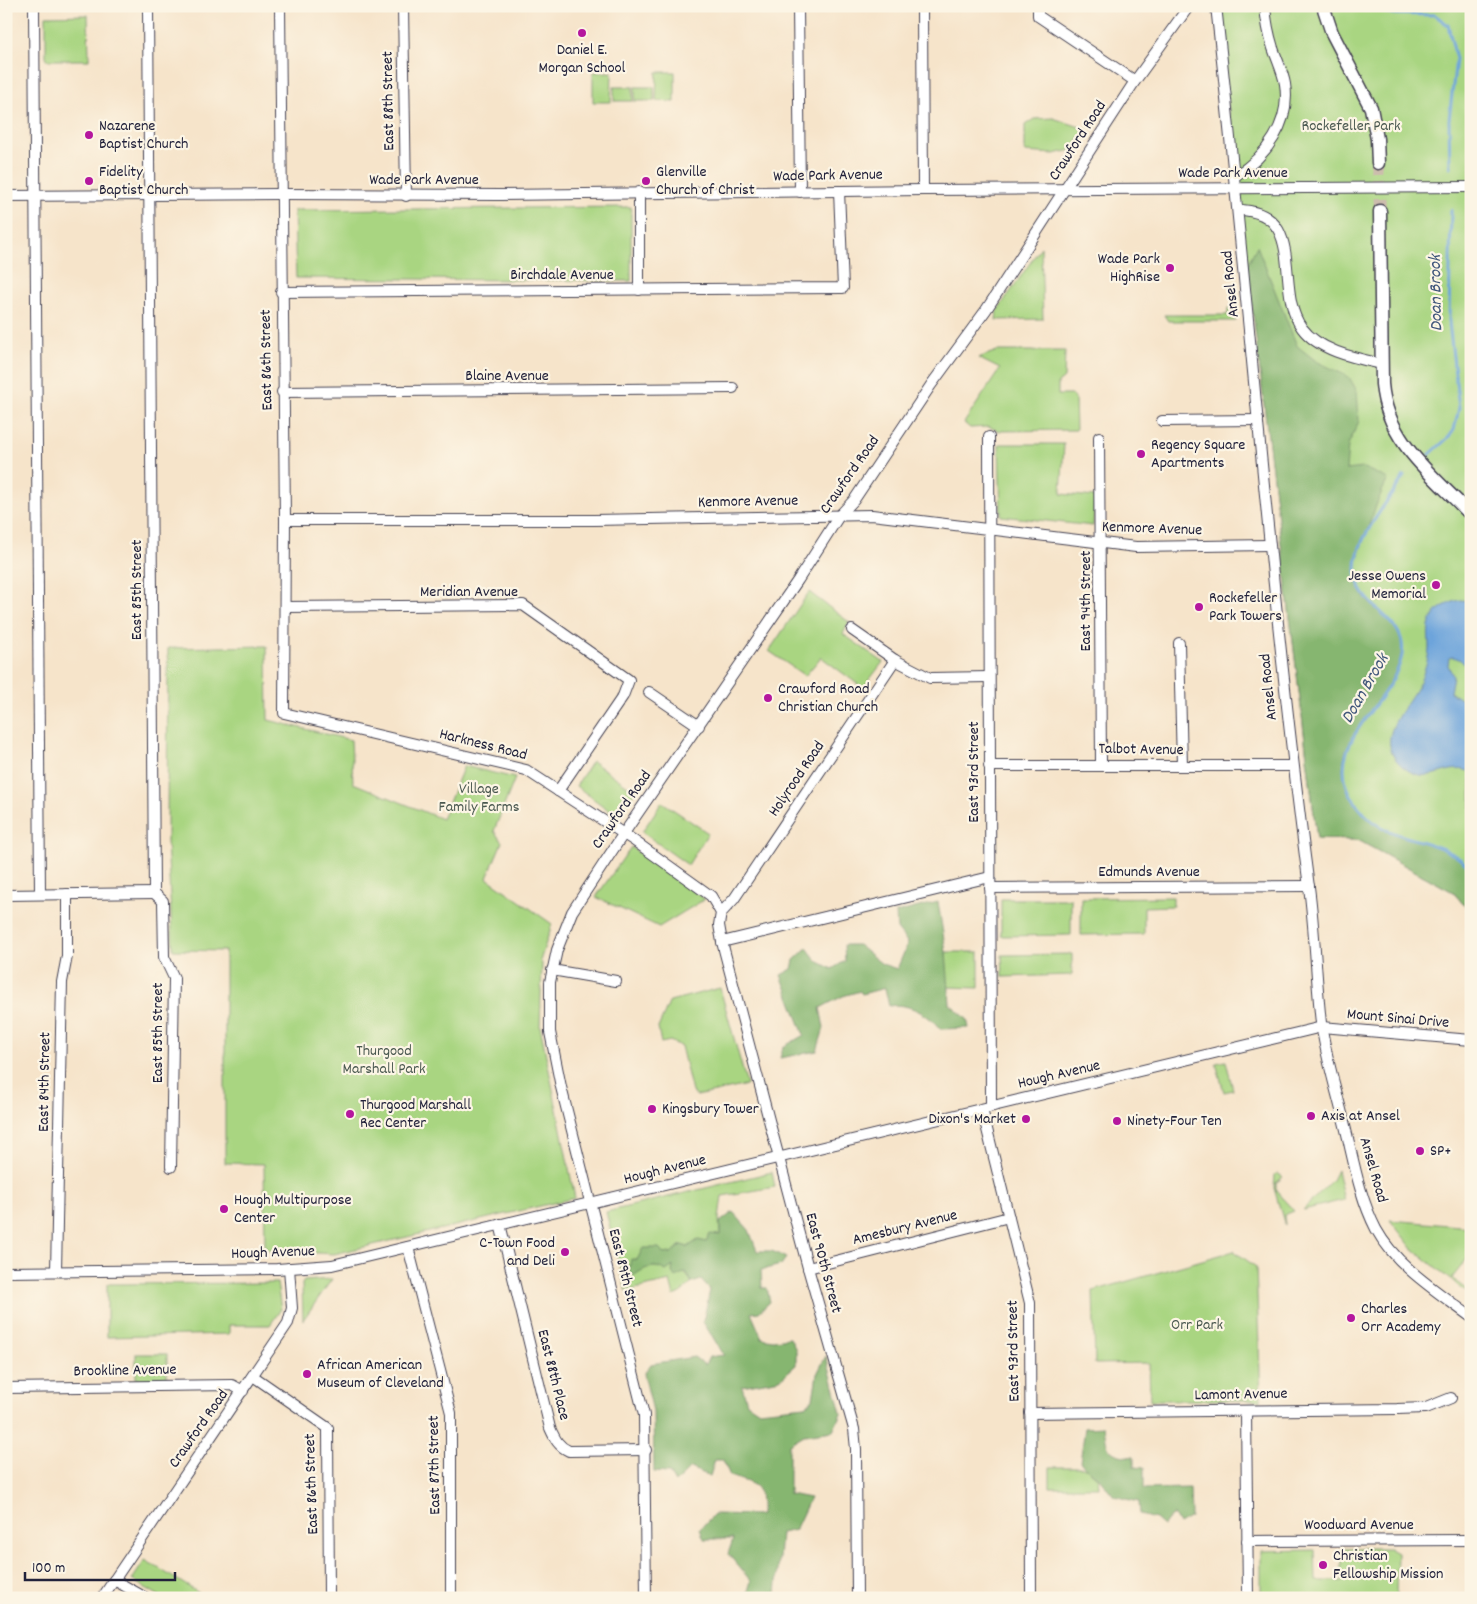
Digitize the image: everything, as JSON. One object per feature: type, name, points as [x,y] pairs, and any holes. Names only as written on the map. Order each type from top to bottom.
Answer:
[{"type":"main road","points":[[1323,6],[1332,33],[1371,108],[1377,139],[1378,163]]},
{"type":"main road","points":[[1380,211],[1382,364],[1385,405],[1399,436],[1426,472],[1471,515]]},
{"type":"street","points":[[34,6],[40,894]]},
{"type":"street","name":"East 85th Street","points":[[148,6],[154,894],[163,901],[164,957],[174,978],[171,1167]]},
{"type":"street","name":"East 86th Street","points":[[280,6],[280,194],[285,520],[284,713]]},
{"type":"street","name":"East 88th Street","points":[[403,6],[406,196]]},
{"type":"street","points":[[798,6],[800,192]]},
{"type":"street","points":[[922,6],[923,190]]},
{"type":"street","points":[[1038,6],[1038,16],[1135,81]]},
{"type":"street","name":"Crawford Road","points":[[552,970],[562,935],[572,912],[623,834],[699,726],[839,516],[854,500],[931,385],[986,310],[1135,81],[1189,6]]},
{"type":"street","name":"Ansel Road","points":[[1216,6],[1235,176],[1269,545],[1293,766],[1309,886],[1322,1027],[1364,1200],[1377,1230],[1400,1260],[1471,1317]]},
{"type":"street","points":[[1235,176],[1258,161],[1264,154],[1277,132],[1284,111],[1285,83],[1272,46],[1265,6]]},
{"type":"street","name":"Wade Park Avenue","points":[[6,196],[280,194],[406,196],[639,192],[1471,187]]},
{"type":"street","name":"Birchdale Avenue","points":[[281,292],[843,288],[839,191]]},
{"type":"street","points":[[639,192],[639,290]]},
{"type":"street","points":[[1238,210],[1257,211],[1263,214],[1280,233],[1287,254],[1288,287],[1293,310],[1302,329],[1308,335],[1332,349],[1382,364]]},
{"type":"street","name":"Blaine Avenue","points":[[282,392],[733,388]]},
{"type":"street","points":[[1162,421],[1258,420]]},
{"type":"street","name":"East 93rd Street","points":[[989,437],[990,882],[986,1108],[1030,1304],[1031,1598]]},
{"type":"street","name":"East 94th Street","points":[[1099,437],[1101,765]]},
{"type":"street","name":"Kenmore Avenue","points":[[285,520],[594,520],[872,515],[989,531],[1136,547],[1269,545]]},
{"type":"street","name":"Meridian Avenue","points":[[285,608],[524,605],[629,680],[623,696],[558,791]]},
{"type":"street","points":[[852,630],[895,660],[930,678],[989,677]]},
{"type":"street","points":[[1179,643],[1182,766]]},
{"type":"street","name":"Holyrood Road","points":[[721,912],[734,899],[895,660]]},
{"type":"street","points":[[649,692],[699,726]]},
{"type":"street","name":"Harkness Road","points":[[284,713],[526,770],[623,834],[711,896],[721,912]]},
{"type":"street","name":"Talbot Avenue","points":[[989,766],[1293,766]]},
{"type":"street","name":"Edmunds Avenue","points":[[722,942],[990,882],[1309,886]]},
{"type":"street","name":"East 84th Street","points":[[56,1271],[62,982],[67,956],[67,894]]},
{"type":"street","points":[[6,895],[154,894]]},
{"type":"street","points":[[721,912],[719,925],[722,942]]},
{"type":"street","name":"East 90th Street","points":[[722,942],[808,1268],[854,1429],[856,1449],[857,1598]]},
{"type":"street","points":[[552,970],[616,980]]},
{"type":"street","name":"East 89th Street","points":[[552,970],[549,995],[552,1044],[590,1204],[644,1415],[646,1450],[646,1598]]},
{"type":"street","name":"Hough Avenue","points":[[6,1272],[289,1268],[332,1265],[1322,1027]]},
{"type":"street","name":"Mount Sinai Drive","points":[[1322,1027],[1471,1040]]},
{"type":"street","name":"Amesbury Avenue","points":[[808,1268],[1009,1217]]},
{"type":"street","name":"East 88th Place","points":[[500,1224],[550,1428],[555,1439],[561,1447],[569,1451],[646,1450]]},
{"type":"street","name":"East 87th Street","points":[[408,1247],[451,1413],[451,1598]]},
{"type":"street","name":"Crawford Road","points":[[102,1598],[254,1376],[291,1316],[289,1268]]},
{"type":"street","name":"East 86th Street","points":[[254,1376],[328,1428],[329,1598]]},
{"type":"street","name":"Brookline Avenue","points":[[6,1388],[232,1385],[243,1391]]},
{"type":"street","name":"Lamont Avenue","points":[[1030,1413],[1426,1408],[1452,1398]]},
{"type":"street","points":[[1246,1411],[1248,1598]]},
{"type":"street","name":"Woodward Avenue","points":[[1247,1541],[1471,1540]]},
{"type":"street","points":[[114,1580],[146,1598]]},
{"type":"green space","name":"Rockefeller Park","points":[[1216,6],[1471,6],[1471,913],[1453,892],[1358,840],[1317,839]]},
{"type":"green space","points":[[88,15],[89,60],[46,60],[46,16]]},
{"type":"green space","points":[[593,72],[612,72],[611,102],[593,102]]},
{"type":"green space","points":[[657,72],[675,72],[675,102],[656,101]]},
{"type":"green space","points":[[614,87],[633,87],[633,101],[614,101]]},
{"type":"green space","points":[[635,87],[654,87],[654,101],[635,101]]},
{"type":"green space","points":[[1053,118],[1086,129],[1072,150],[1054,154],[1025,152],[1025,125],[1034,119]]},
{"type":"green space","points":[[631,207],[631,281],[296,278],[294,210]]},
{"type":"green space","points":[[1257,246],[1297,346],[1316,361],[1349,377],[1357,391],[1359,421],[1348,445],[1346,470],[1364,468],[1388,479],[1362,544],[1356,572],[1357,582],[1361,591],[1372,606],[1394,626],[1401,640],[1402,648],[1396,672],[1346,751],[1343,768],[1346,785],[1363,813],[1377,825],[1392,832],[1439,847],[1454,855],[1469,867],[1471,913],[1453,892],[1358,840],[1317,839],[1247,265]]},
{"type":"green space","points":[[1041,247],[1043,319],[996,320],[997,311]]},
{"type":"green space","points":[[1228,308],[1236,308],[1236,321],[1168,321],[1164,315],[1228,315]]},
{"type":"green space","points":[[997,351],[1065,351],[1064,378],[1058,383],[1058,395],[1073,395],[1075,399],[1076,430],[1000,431],[988,427],[970,428],[964,423],[1000,369],[978,358]]},
{"type":"green space","points":[[999,444],[1064,444],[1061,494],[1095,497],[1093,526],[1001,516]]},
{"type":"green space","points":[[809,592],[849,622],[843,634],[883,662],[863,688],[821,657],[805,676],[769,651]]},
{"type":"green space","name":"Thurgood Marshall Park","points":[[267,646],[268,720],[351,740],[353,783],[442,819],[464,766],[515,778],[494,831],[502,842],[487,878],[552,924],[540,961],[542,963],[540,1026],[575,1198],[334,1254],[265,1250],[264,1164],[225,1163],[225,951],[173,950],[167,841],[168,648]]},
{"type":"green space","points":[[592,761],[635,791],[618,817],[576,786]]},
{"type":"green space","points":[[662,802],[708,833],[688,865],[642,832]]},
{"type":"green space","points":[[631,847],[705,899],[659,927],[596,897]]},
{"type":"green space","points":[[1173,897],[1173,906],[1144,907],[1144,934],[1081,935],[1081,898]]},
{"type":"green space","points":[[1001,899],[1071,899],[1071,935],[1001,936]]},
{"type":"green space","points":[[938,902],[946,952],[950,1004],[967,1019],[969,1028],[940,1029],[918,1011],[904,1006],[889,1006],[885,988],[862,994],[860,991],[843,996],[820,1008],[824,1028],[817,1051],[780,1058],[783,1047],[804,1035],[781,975],[792,969],[794,960],[807,948],[817,961],[832,969],[845,961],[844,945],[858,945],[882,964],[897,969],[908,943],[897,929],[896,913]]},
{"type":"green space","points":[[946,952],[979,952],[979,988],[947,987]]},
{"type":"green space","points":[[1072,954],[1072,975],[1003,977],[1002,955]]},
{"type":"green space","points":[[720,988],[747,1085],[697,1096],[692,1092],[681,1046],[670,1041],[661,1043],[658,1028],[670,1001]]},
{"type":"green space","points":[[1226,1061],[1233,1090],[1224,1092],[1216,1063]]},
{"type":"green space","points":[[1337,1170],[1344,1200],[1303,1210],[1332,1180]]},
{"type":"green space","points":[[772,1172],[775,1187],[722,1196],[719,1218],[720,1235],[706,1242],[698,1240],[688,1247],[681,1245],[671,1253],[664,1254],[647,1267],[667,1266],[683,1271],[692,1283],[680,1293],[674,1296],[670,1281],[626,1291],[606,1212]]},
{"type":"green space","points":[[1277,1173],[1283,1177],[1276,1183],[1276,1191],[1294,1211],[1284,1215],[1285,1226],[1274,1188],[1275,1175]]},
{"type":"green space","points":[[733,1212],[749,1230],[757,1251],[772,1251],[786,1258],[781,1265],[761,1270],[762,1288],[767,1288],[770,1302],[759,1312],[751,1313],[762,1338],[773,1340],[790,1338],[796,1350],[796,1365],[780,1379],[742,1386],[747,1403],[759,1411],[805,1406],[813,1399],[817,1374],[826,1356],[841,1413],[833,1431],[804,1435],[789,1444],[789,1494],[810,1498],[795,1530],[781,1533],[776,1595],[778,1598],[746,1598],[751,1581],[728,1554],[733,1539],[704,1539],[700,1529],[714,1514],[761,1515],[760,1496],[756,1487],[730,1476],[723,1460],[715,1460],[710,1476],[690,1468],[675,1483],[669,1473],[654,1472],[653,1411],[644,1374],[651,1364],[694,1357],[705,1365],[709,1357],[724,1355],[703,1322],[710,1290],[701,1280],[692,1283],[686,1272],[675,1277],[672,1272],[673,1266],[666,1271],[657,1267],[649,1268],[633,1276],[629,1270],[631,1259],[637,1260],[643,1248],[659,1248],[664,1254],[671,1253],[681,1245],[688,1247],[698,1240],[706,1242],[710,1234],[720,1235],[720,1222]]},
{"type":"green space","points":[[1390,1220],[1471,1227],[1471,1254],[1452,1278],[1471,1292],[1471,1296],[1412,1248]]},
{"type":"green space","name":"Orr Park","points":[[1234,1251],[1256,1267],[1261,1400],[1150,1400],[1149,1363],[1095,1364],[1093,1291]]},
{"type":"green space","points":[[332,1279],[303,1320],[302,1284],[304,1281]]},
{"type":"green space","points":[[277,1283],[281,1309],[270,1325],[229,1325],[229,1334],[107,1337],[107,1284]]},
{"type":"green space","points":[[136,1354],[167,1354],[167,1379],[136,1379]]},
{"type":"green space","points":[[1104,1427],[1108,1447],[1119,1455],[1134,1457],[1134,1467],[1144,1468],[1144,1489],[1190,1488],[1191,1517],[1179,1524],[1174,1515],[1163,1526],[1155,1519],[1140,1515],[1139,1502],[1114,1496],[1100,1479],[1080,1462],[1085,1428]]},
{"type":"green space","points":[[1050,1467],[1086,1467],[1098,1478],[1099,1487],[1050,1487]]},
{"type":"green space","points":[[1342,1548],[1390,1548],[1397,1552],[1396,1598],[1261,1598],[1261,1551],[1315,1550],[1316,1581],[1342,1581]]},
{"type":"green space","points":[[145,1560],[207,1598],[163,1598],[132,1580]]},
{"type":"water","points":[[1460,600],[1471,601],[1471,689],[1465,665],[1457,658],[1452,657],[1449,658],[1448,665],[1453,676],[1450,692],[1460,699],[1471,691],[1471,772],[1453,770],[1421,775],[1402,766],[1393,754],[1390,742],[1392,730],[1397,718],[1420,682],[1424,671],[1429,654],[1428,631],[1431,619],[1442,607]]},
{"type":"waterway","name":"Doan Brook","points":[[1365,6],[1393,14],[1435,15],[1448,25],[1456,59],[1449,120],[1450,167]]},
{"type":"waterway","name":"Doan Brook","points":[[1429,455],[1454,430],[1459,408],[1449,322],[1451,210]]},
{"type":"waterway","name":"Doan Brook","points":[[1404,476],[1365,535],[1358,554],[1356,573],[1360,587],[1368,599],[1396,629],[1402,640],[1402,655],[1396,673],[1386,690],[1351,741],[1345,758],[1345,777],[1352,797],[1364,814],[1378,825],[1393,833],[1441,848],[1456,856],[1471,869]]},
{"type":"tunnel","points":[[1378,163],[1380,211]]},
{"type":"place","name":"Daniel E. Morgan School","points":[[582,33]]},
{"type":"place","name":"Nazarene Baptist Church","points":[[89,135]]},
{"type":"place","name":"Fidelity Baptist Church","points":[[89,181]]},
{"type":"place","name":"Glenville Church of Christ","points":[[646,181]]},
{"type":"place","name":"Wade Park HighRise","points":[[1170,268]]},
{"type":"place","name":"Regency Square Apartments","points":[[1141,454]]},
{"type":"place","name":"Jesse Owens Memorial","points":[[1436,585]]},
{"type":"place","name":"Rockefeller Park Towers","points":[[1199,607]]},
{"type":"place","name":"Crawford Road Christian Church","points":[[768,698]]},
{"type":"place","name":"Kingsbury Tower","points":[[652,1109]]},
{"type":"place","name":"Thurgood Marshall Rec Center","points":[[350,1114]]},
{"type":"place","name":"Axis at Ansel","points":[[1311,1116]]},
{"type":"place","name":"Dixon's Market","points":[[1026,1119]]},
{"type":"place","name":"Ninety-Four Ten","points":[[1117,1121]]},
{"type":"place","name":"SP+","points":[[1420,1151]]},
{"type":"place","name":"Hough Multipurpose Center","points":[[224,1209]]},
{"type":"place","name":"C-Town Food and Deli","points":[[565,1252]]},
{"type":"place","name":"Charles Orr Academy","points":[[1351,1318]]},
{"type":"place","name":"African American Museum of Cleveland","points":[[307,1374]]},
{"type":"place","name":"Christian Fellowship Mission","points":[[1323,1565]]},
{"type":"park label","name":"Village Family Farms","points":[[479,798]]}]
